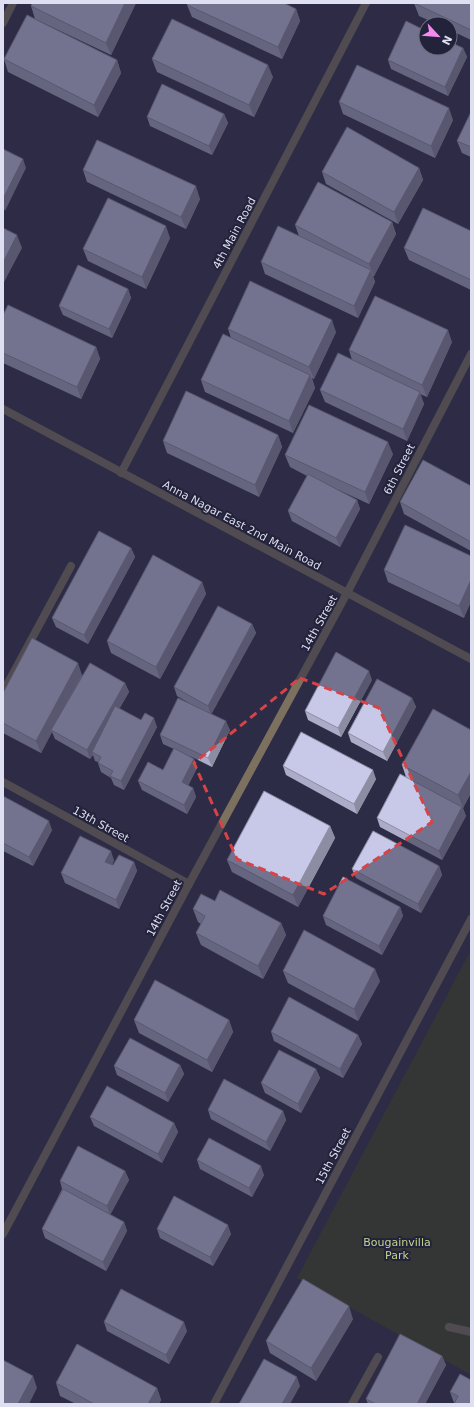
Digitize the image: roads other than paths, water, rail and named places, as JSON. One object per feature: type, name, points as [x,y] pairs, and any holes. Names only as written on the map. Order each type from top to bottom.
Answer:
[{"type":"street","points":[[3,23],[13,3]]},
{"type":"street","name":"4th Main Road","points":[[121,473],[366,3]]},
{"type":"street","name":"6th Street","points":[[347,593],[471,354]]},
{"type":"street","name":"Anna Nagar East 2nd Main Road","points":[[3,409],[471,659]]},
{"type":"street","points":[[3,692],[71,566]]},
{"type":"street","name":"14th Street","points":[[3,1234],[189,884],[347,593]]},
{"type":"street","name":"13th Street","points":[[3,782],[189,884]]},
{"type":"street","name":"15th Street","points":[[214,1404],[471,919]]},
{"type":"street","points":[[449,1327],[471,1332]]},
{"type":"street","points":[[352,1404],[378,1357]]},
{"type":"park label","name":"Bougainvilla Park","points":[[397,1248]]}]
